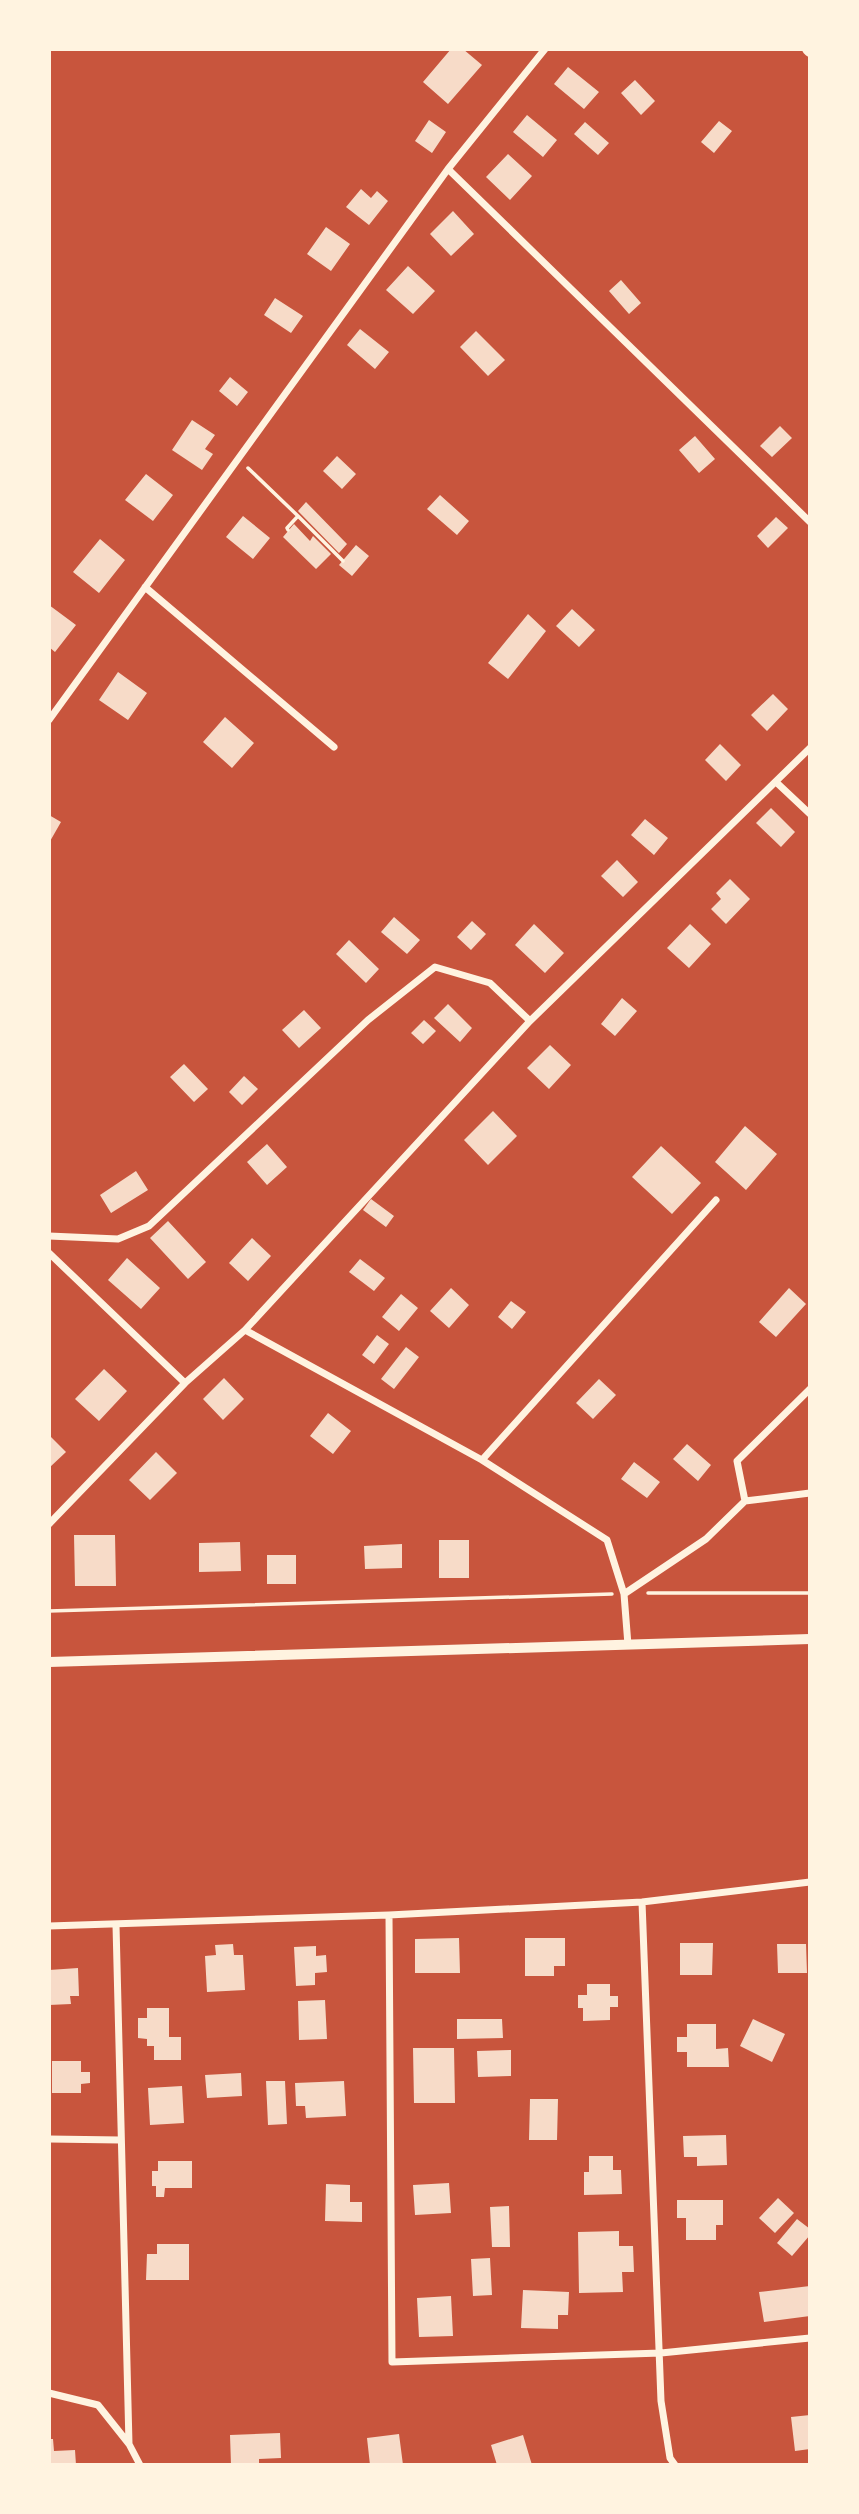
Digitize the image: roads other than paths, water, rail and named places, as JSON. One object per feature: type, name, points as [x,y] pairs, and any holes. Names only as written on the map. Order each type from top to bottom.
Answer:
[{"type":"street","points":[[49,720],[448,169],[545,49]]},
{"type":"street","points":[[448,169],[810,522]]},
{"type":"street","points":[[145,587],[334,747]]},
{"type":"street","points":[[49,1524],[185,1383],[245,1330],[530,1021],[810,748]]},
{"type":"street","points":[[776,782],[810,814]]},
{"type":"street","points":[[49,1236],[118,1239],[149,1226],[368,1020],[435,967],[490,984],[530,1021]]},
{"type":"street","points":[[482,1460],[716,1200]]},
{"type":"street","points":[[49,1253],[185,1383]]},
{"type":"street","points":[[245,1330],[482,1460],[607,1540],[624,1594],[628,1645]]},
{"type":"street","points":[[745,1501],[737,1461],[810,1389]]},
{"type":"street","points":[[624,1594],[706,1539],[745,1501],[810,1493]]},
{"type":"street","points":[[49,1662],[810,1639]]},
{"type":"street","points":[[49,1926],[389,1916],[642,1902],[810,1882]]},
{"type":"street","points":[[642,1902],[661,2401],[670,2458],[675,2465]]},
{"type":"street","points":[[389,1916],[392,2362],[661,2353],[810,2338]]},
{"type":"street","points":[[116,1925],[129,2444]]},
{"type":"street","points":[[49,2139],[120,2140]]},
{"type":"street","points":[[49,2393],[97,2405],[129,2444],[140,2465]]}]
